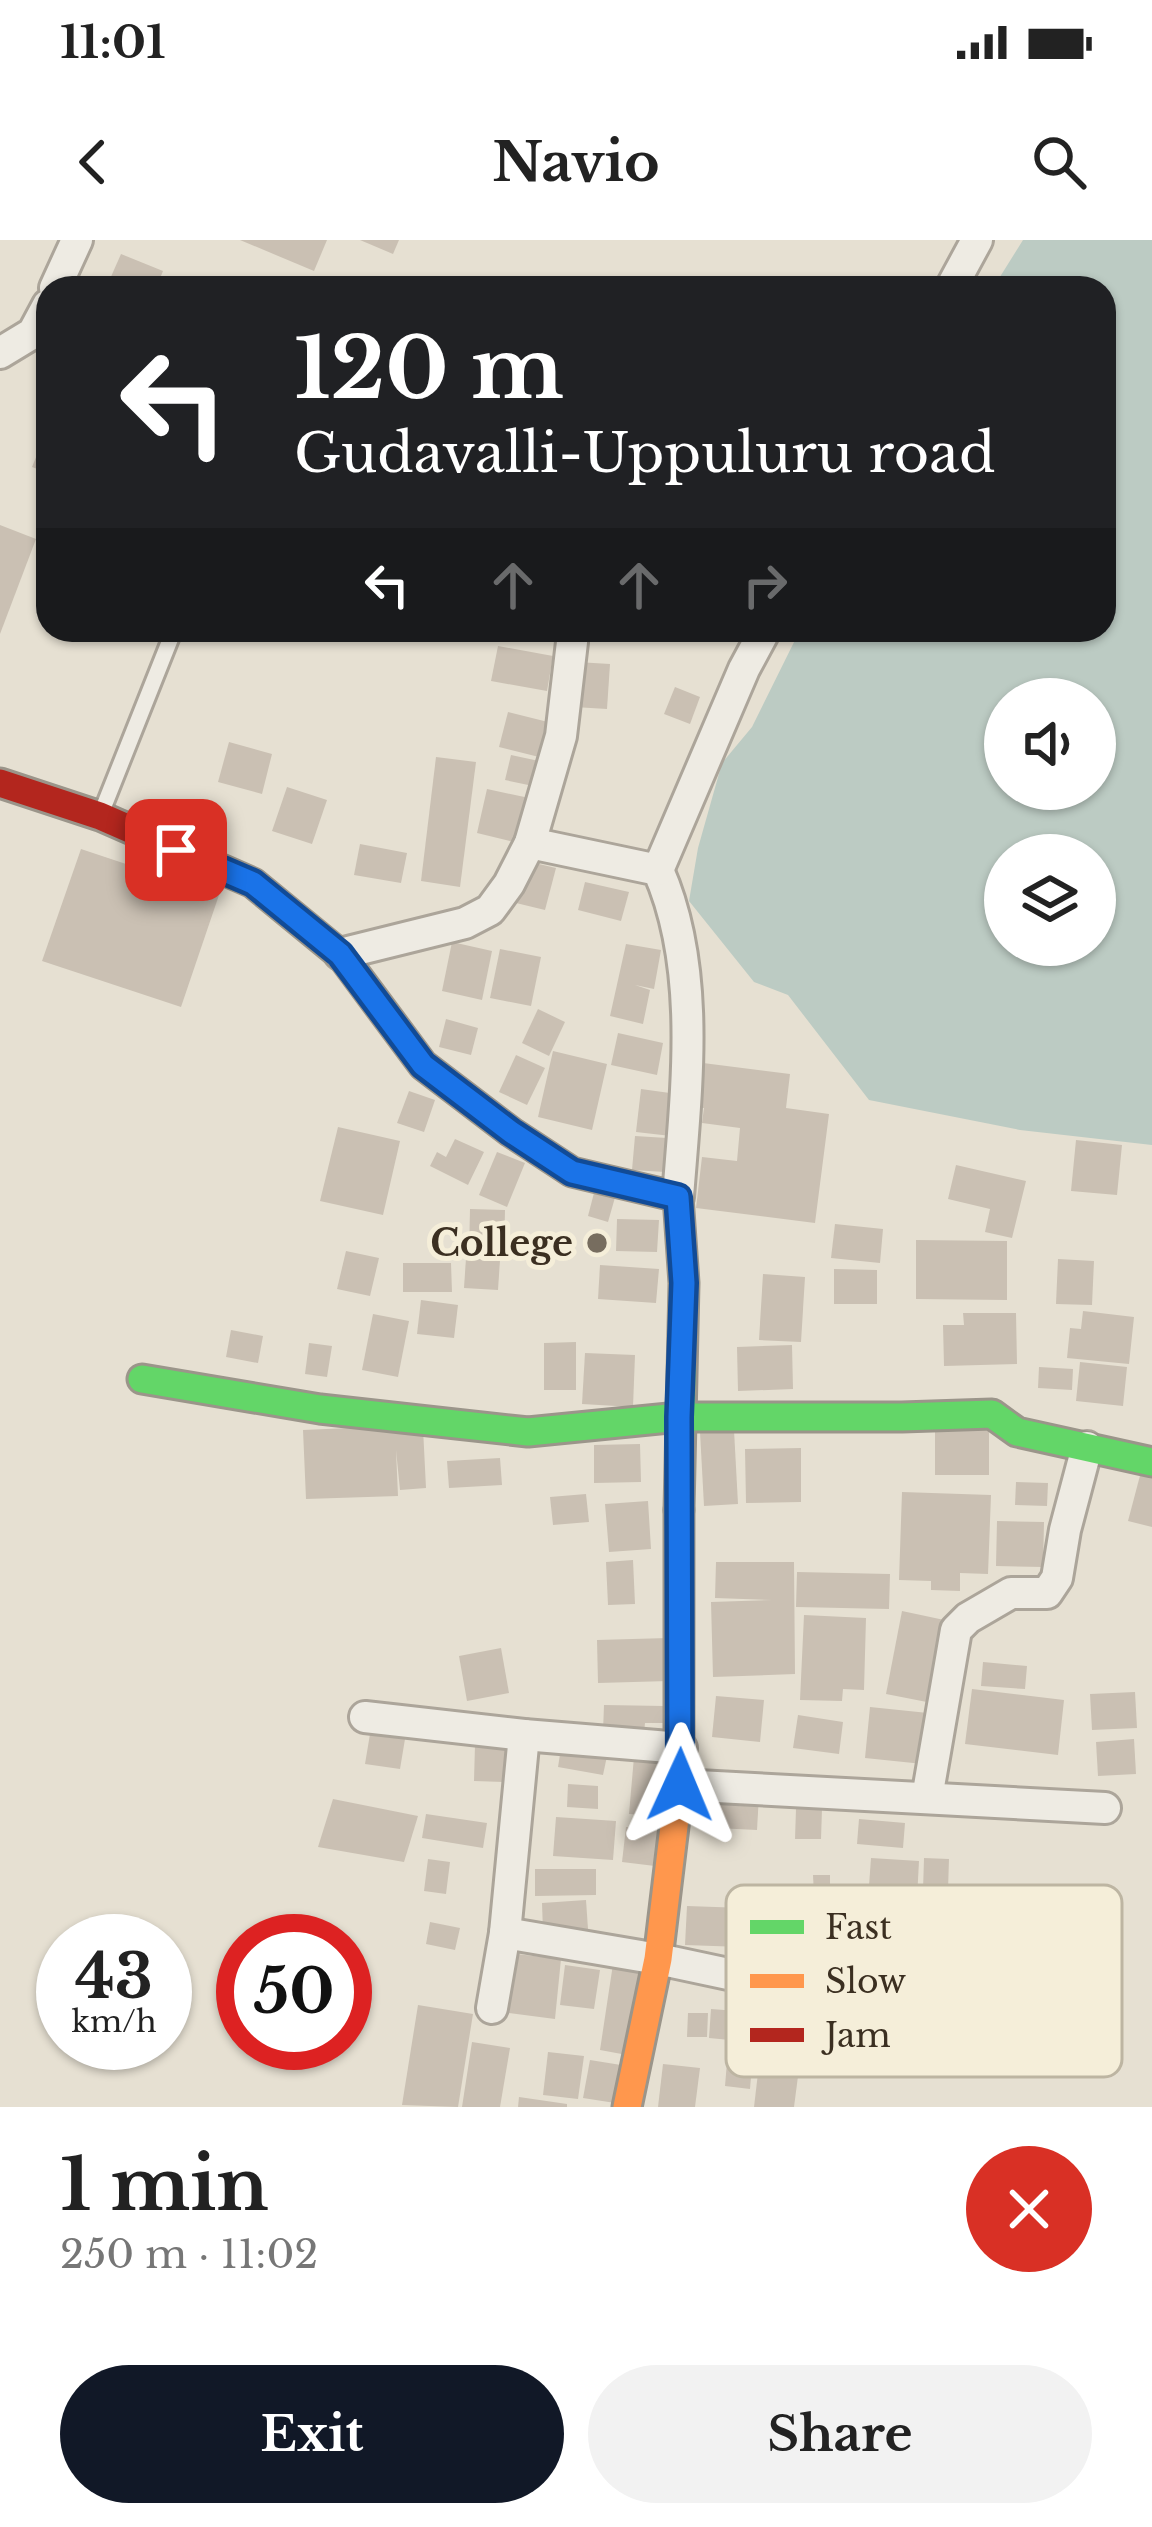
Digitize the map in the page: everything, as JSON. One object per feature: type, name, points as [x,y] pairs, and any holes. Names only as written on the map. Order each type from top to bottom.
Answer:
[{"type":"main road","points":[[0,783],[100,816],[253,883],[340,954],[423,1065],[511,1132],[572,1172],[678,1197],[684,1283],[679,1417],[680,1785],[658,1959],[627,2107]]},
{"type":"main road","points":[[142,1379],[320,1409],[528,1432],[679,1417],[992,1414],[1017,1432],[1152,1462]]},
{"type":"street","points":[[61,276],[77,240]]},
{"type":"street","points":[[958,276],[977,240]]},
{"type":"street","points":[[0,353],[36,327]]},
{"type":"street","points":[[340,954],[465,923],[490,910],[530,843],[561,736],[572,642]]},
{"type":"street","points":[[678,1197],[689,1055],[680,936],[672,900],[658,869],[759,642]]},
{"type":"street","points":[[530,843],[658,869]]},
{"type":"street","points":[[927,1798],[956,1630],[1011,1594],[1048,1592],[1057,1578],[1087,1448]]},
{"type":"street","points":[[365,1717],[681,1748]]},
{"type":"street","points":[[492,2008],[505,1933],[524,1735]]},
{"type":"street","points":[[680,1785],[1105,1808]]},
{"type":"street","points":[[505,1933],[726,1974]]},
{"type":"lane","points":[[100,816],[170,642]]},
{"type":"shaded area","points":[[1023,240],[1152,240],[1152,1145],[1020,1130],[869,1100],[788,995],[754,982],[689,901],[722,763],[752,727],[794,642],[1116,642],[1116,276],[1000,276]]},
{"type":"building","points":[[240,240],[327,240],[314,271]]},
{"type":"building","points":[[360,240],[399,240],[393,254]]},
{"type":"building","points":[[121,254],[163,271],[161,276],[111,276]]},
{"type":"building","points":[[0,525],[36,539],[0,634]]},
{"type":"building","points":[[498,646],[553,656],[547,691],[491,681]]},
{"type":"building","points":[[577,662],[610,664],[607,709],[574,707]]},
{"type":"building","points":[[675,687],[700,697],[690,724],[664,714]]},
{"type":"building","points":[[508,712],[552,723],[543,758],[499,747]]},
{"type":"building","points":[[229,742],[272,754],[262,794],[218,782]]},
{"type":"building","points":[[511,755],[539,761],[533,786],[505,780]]},
{"type":"building","points":[[436,757],[476,762],[460,887],[421,881]]},
{"type":"building","points":[[287,787],[327,800],[312,844],[272,831]]},
{"type":"building","points":[[487,789],[534,799],[522,844],[477,833]]},
{"type":"building","points":[[360,844],[407,853],[401,883],[354,875]]},
{"type":"building","points":[[81,849],[219,895],[181,1007],[42,961]]},
{"type":"building","points":[[526,861],[556,868],[545,910],[516,903]]},
{"type":"building","points":[[585,882],[629,892],[621,921],[578,910]]},
{"type":"building","points":[[452,942],[492,951],[482,1000],[442,991]]},
{"type":"building","points":[[626,944],[661,950],[654,989],[635,985],[650,990],[643,1024],[610,1016]]},
{"type":"building","points":[[500,949],[541,957],[531,1006],[490,998]]},
{"type":"building","points":[[538,1009],[565,1022],[549,1056],[522,1043]]},
{"type":"building","points":[[446,1019],[478,1028],[471,1055],[439,1047]]},
{"type":"building","points":[[618,1033],[663,1043],[657,1075],[611,1065]]},
{"type":"building","points":[[553,1051],[607,1064],[592,1130],[538,1117]]},
{"type":"building","points":[[516,1055],[545,1068],[527,1105],[499,1092]]},
{"type":"building","points":[[703,1063],[790,1074],[786,1108],[829,1114],[815,1223],[696,1208],[702,1157],[737,1161],[740,1128],[702,1123],[704,1108],[698,1108]]},
{"type":"building","points":[[641,1089],[677,1094],[671,1136],[636,1132]]},
{"type":"building","points":[[409,1091],[435,1100],[424,1132],[397,1123]]},
{"type":"building","points":[[338,1127],[400,1141],[383,1215],[320,1201]]},
{"type":"building","points":[[635,1136],[667,1138],[665,1172],[632,1170]]},
{"type":"building","points":[[455,1139],[484,1152],[468,1185],[430,1166],[437,1152],[446,1157]]},
{"type":"building","points":[[1076,1140],[1122,1145],[1117,1195],[1071,1191]]},
{"type":"building","points":[[497,1152],[525,1163],[507,1207],[479,1195]]},
{"type":"building","points":[[956,1165],[1026,1181],[1012,1238],[985,1232],[990,1209],[948,1199]]},
{"type":"building","points":[[595,1189],[616,1194],[608,1222],[588,1216]]},
{"type":"building","points":[[470,1209],[505,1210],[504,1256],[469,1254]]},
{"type":"building","points":[[617,1219],[659,1220],[657,1252],[616,1251]]},
{"type":"building","points":[[835,1224],[883,1229],[880,1263],[831,1258]]},
{"type":"building","points":[[916,1240],[1007,1241],[1007,1300],[916,1299]]},
{"type":"building","points":[[346,1251],[379,1258],[370,1296],[337,1289]]},
{"type":"building","points":[[466,1258],[500,1260],[498,1290],[464,1288]]},
{"type":"building","points":[[1058,1259],[1094,1261],[1092,1305],[1056,1304]]},
{"type":"building","points":[[403,1263],[451,1263],[452,1292],[403,1292]]},
{"type":"building","points":[[600,1265],[659,1269],[656,1303],[598,1299]]},
{"type":"building","points":[[834,1269],[877,1270],[877,1304],[834,1304]]},
{"type":"building","points":[[763,1274],[805,1277],[801,1342],[759,1340]]},
{"type":"building","points":[[421,1300],[458,1305],[454,1338],[417,1334]]},
{"type":"building","points":[[1083,1311],[1134,1317],[1129,1364],[1067,1358],[1070,1328],[1081,1329]]},
{"type":"building","points":[[963,1313],[1016,1313],[1017,1364],[944,1366],[943,1325],[964,1325]]},
{"type":"building","points":[[373,1314],[409,1321],[398,1377],[362,1370]]},
{"type":"building","points":[[231,1330],[263,1336],[258,1363],[226,1357]]},
{"type":"building","points":[[576,1342],[576,1390],[544,1390],[544,1343]]},
{"type":"building","points":[[309,1343],[332,1346],[327,1377],[305,1374]]},
{"type":"building","points":[[792,1345],[793,1389],[738,1391],[737,1347]]},
{"type":"building","points":[[585,1353],[635,1355],[633,1407],[582,1404]]},
{"type":"building","points":[[1080,1362],[1127,1367],[1123,1406],[1076,1401]]},
{"type":"building","points":[[1039,1367],[1073,1369],[1072,1390],[1038,1388]]},
{"type":"building","points":[[989,1423],[989,1475],[935,1475],[935,1424]]},
{"type":"building","points":[[423,1428],[426,1488],[400,1490],[396,1450],[398,1496],[306,1499],[303,1430]]},
{"type":"building","points":[[734,1430],[738,1504],[704,1506],[700,1432]]},
{"type":"building","points":[[640,1444],[641,1482],[594,1483],[594,1445]]},
{"type":"building","points":[[801,1448],[801,1502],[746,1503],[745,1449]]},
{"type":"building","points":[[500,1458],[502,1485],[449,1488],[447,1461]]},
{"type":"building","points":[[1142,1468],[1152,1470],[1152,1527],[1128,1521]]},
{"type":"building","points":[[1016,1482],[1048,1483],[1047,1506],[1015,1505]]},
{"type":"building","points":[[902,1492],[991,1495],[988,1574],[960,1573],[960,1591],[931,1590],[931,1581],[899,1580]]},
{"type":"building","points":[[586,1494],[589,1522],[553,1525],[550,1497]]},
{"type":"building","points":[[648,1501],[651,1549],[609,1552],[605,1504]]},
{"type":"building","points":[[997,1521],[1044,1522],[1043,1567],[996,1566]]},
{"type":"building","points":[[633,1560],[635,1604],[608,1605],[606,1562]]},
{"type":"building","points":[[716,1562],[794,1562],[795,1674],[713,1677],[711,1602],[772,1600],[715,1598]]},
{"type":"building","points":[[797,1572],[890,1574],[889,1609],[796,1607]]},
{"type":"building","points":[[902,1611],[949,1621],[932,1703],[886,1694]]},
{"type":"building","points":[[804,1615],[866,1618],[864,1690],[843,1689],[842,1701],[800,1700]]},
{"type":"building","points":[[668,1638],[669,1681],[598,1683],[597,1640]]},
{"type":"building","points":[[501,1648],[509,1693],[467,1701],[459,1656]]},
{"type":"building","points":[[983,1662],[1027,1666],[1025,1689],[981,1686]]},
{"type":"building","points":[[972,1689],[1064,1700],[1058,1755],[965,1744]]},
{"type":"building","points":[[1135,1692],[1137,1728],[1092,1730],[1090,1694]]},
{"type":"building","points":[[716,1696],[764,1700],[760,1742],[712,1737]]},
{"type":"building","points":[[604,1705],[664,1706],[663,1723],[645,1723],[644,1733],[603,1732]]},
{"type":"building","points":[[870,1707],[928,1713],[923,1764],[865,1758]]},
{"type":"building","points":[[798,1715],[843,1722],[839,1754],[793,1748]]},
{"type":"building","points":[[370,1734],[405,1739],[400,1769],[365,1764]]},
{"type":"building","points":[[1134,1739],[1136,1774],[1098,1776],[1096,1742]]},
{"type":"building","points":[[475,1745],[506,1746],[504,1782],[474,1781]]},
{"type":"building","points":[[561,1748],[607,1756],[603,1775],[558,1767]]},
{"type":"building","points":[[634,1757],[666,1760],[662,1816],[629,1814]]},
{"type":"building","points":[[568,1784],[598,1786],[598,1809],[567,1807]]},
{"type":"building","points":[[718,1792],[759,1795],[757,1830],[716,1828]]},
{"type":"building","points":[[333,1799],[418,1816],[404,1862],[318,1847]]},
{"type":"building","points":[[796,1809],[822,1809],[821,1839],[795,1839]]},
{"type":"building","points":[[426,1814],[487,1823],[483,1848],[422,1838]]},
{"type":"building","points":[[556,1817],[616,1821],[613,1860],[553,1856]]},
{"type":"building","points":[[859,1819],[905,1823],[903,1848],[857,1844]]},
{"type":"building","points":[[626,1827],[659,1831],[655,1866],[622,1862]]},
{"type":"building","points":[[871,1858],[919,1861],[918,1885],[869,1885]]},
{"type":"building","points":[[924,1858],[949,1859],[948,1885],[923,1885]]},
{"type":"building","points":[[428,1859],[450,1862],[446,1894],[424,1891]]},
{"type":"building","points":[[535,1869],[596,1869],[596,1895],[535,1896]]},
{"type":"building","points":[[813,1875],[830,1875],[830,1885],[814,1885]]},
{"type":"building","points":[[586,1900],[588,1929],[543,1932],[542,1903]]},
{"type":"building","points":[[687,1906],[726,1907],[726,1946],[685,1945]]},
{"type":"building","points":[[430,1922],[460,1928],[455,1950],[426,1944]]},
{"type":"building","points":[[516,1954],[561,1959],[555,2019],[509,2013]]},
{"type":"building","points":[[613,1964],[641,1968],[627,2055],[600,2050]]},
{"type":"building","points":[[565,1965],[600,1970],[594,2009],[560,2005]]},
{"type":"building","points":[[418,2005],[473,2014],[458,2107],[402,2105]]},
{"type":"building","points":[[711,2009],[726,2010],[726,2040],[709,2038]]},
{"type":"building","points":[[688,2013],[708,2013],[707,2037],[687,2037]]},
{"type":"building","points":[[472,2042],[510,2048],[500,2107],[462,2107]]},
{"type":"building","points":[[548,2052],[584,2056],[578,2099],[543,2095]]},
{"type":"building","points":[[590,2060],[621,2065],[615,2103],[583,2098]]},
{"type":"building","points":[[663,2064],[700,2068],[695,2107],[658,2107]]},
{"type":"building","points":[[726,2074],[751,2077],[750,2089],[725,2086]]},
{"type":"building","points":[[758,2077],[798,2077],[794,2107],[754,2107]]},
{"type":"building","points":[[519,2097],[567,2104],[567,2107],[518,2107]]},
{"type":"traffic: fast","points":[[342,956],[423,1065],[511,1132],[572,1172],[678,1197],[684,1283],[679,1510]]},
{"type":"traffic: fast","points":[[142,1379],[320,1409],[528,1432],[679,1417],[992,1414],[1017,1432],[1152,1462]]},
{"type":"traffic: slow","points":[[627,2107],[658,1959],[679,1785],[679,1510]]},
{"type":"traffic: jam","points":[[0,783],[100,816],[253,883],[342,956]]},
{"type":"place","name":"College","points":[[597,1243]]},
{"type":"route","points":[[176,850],[253,883],[340,954],[423,1065],[511,1132],[572,1172],[678,1197],[684,1283],[679,1417],[680,1785]]}]
